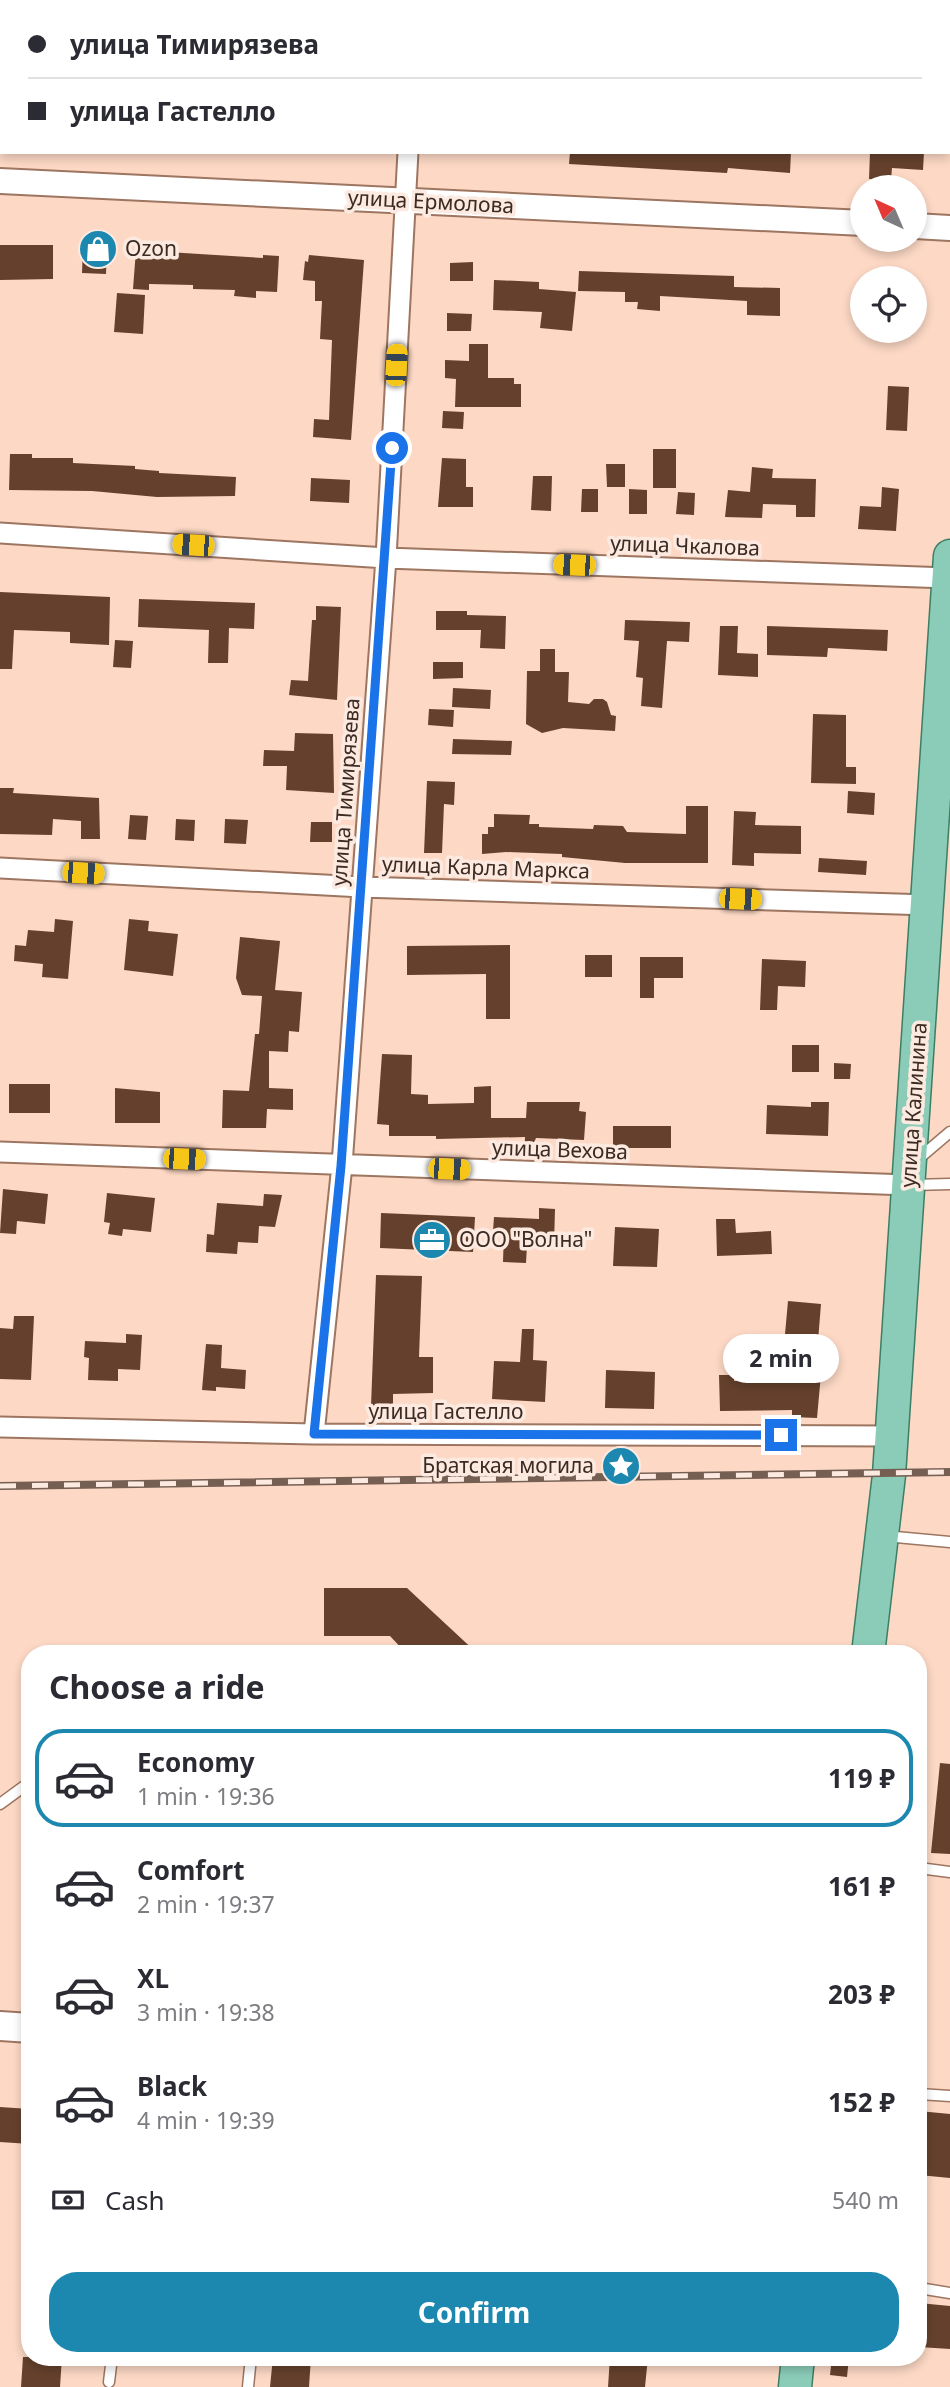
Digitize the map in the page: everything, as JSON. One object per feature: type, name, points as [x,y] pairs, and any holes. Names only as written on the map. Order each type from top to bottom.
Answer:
[{"type":"main road","name":"улица Калинина","points":[[869,1645],[891,1436],[908,1176],[938,814],[949,567]]},
{"type":"main road","points":[[0,2026],[21,2027]]},
{"type":"main road","points":[[796,2387],[797,2366]]},
{"type":"street","name":"улица Тимирязева","points":[[314,1434],[341,1166],[362,887],[386,558],[408,154]]},
{"type":"street","name":"улица Ермолова","points":[[0,181],[850,222]]},
{"type":"street","points":[[928,227],[950,228]]},
{"type":"street","name":"улица Чкалова","points":[[0,533],[386,558],[949,567]]},
{"type":"street","name":"улица Карла Маркса","points":[[0,868],[362,887],[929,905]]},
{"type":"street","name":"улица Вехова","points":[[0,1152],[341,1166],[908,1176]]},
{"type":"street","name":"улица Гастелло","points":[[0,1426],[314,1434],[891,1436]]},
{"type":"lane","points":[[908,1176],[950,1132]]},
{"type":"lane","points":[[908,1176],[950,1184]]},
{"type":"lane","points":[[881,1536],[950,1542]]},
{"type":"lane","points":[[0,1804],[21,1789]]},
{"type":"lane","points":[[927,1869],[950,1872]]},
{"type":"lane","points":[[927,2095],[950,2096]]},
{"type":"lane","points":[[927,2289],[950,2293]]},
{"type":"lane","points":[[109,2382],[111,2366]]},
{"type":"lane","points":[[248,2387],[250,2366]]},
{"type":"building","points":[[570,154],[791,154],[790,173],[728,168],[727,173],[569,164]]},
{"type":"building","points":[[870,154],[924,154],[923,170],[892,168],[891,175],[869,175]]},
{"type":"building","points":[[0,245],[53,245],[53,279],[0,280]]},
{"type":"building","points":[[83,247],[107,248],[106,274],[82,273]]},
{"type":"building","points":[[136,250],[263,258],[263,255],[279,256],[277,292],[256,291],[256,298],[234,296],[235,290],[193,289],[193,285],[149,284],[149,290],[133,289]]},
{"type":"building","points":[[309,255],[364,260],[351,440],[313,437],[314,419],[329,420],[332,340],[320,339],[322,301],[315,301],[315,281],[303,280],[305,261],[308,262]]},
{"type":"building","points":[[473,262],[473,281],[450,281],[450,263]]},
{"type":"building","points":[[579,271],[734,276],[734,287],[780,288],[780,316],[747,315],[747,301],[660,296],[660,311],[637,309],[638,302],[625,302],[625,292],[578,291]]},
{"type":"building","points":[[494,280],[539,282],[539,289],[576,292],[572,331],[540,328],[542,312],[493,310]]},
{"type":"building","points":[[117,293],[145,295],[143,334],[114,332]]},
{"type":"building","points":[[447,313],[472,314],[471,331],[447,331]]},
{"type":"building","points":[[469,344],[488,344],[488,378],[514,378],[514,384],[521,384],[521,407],[455,407],[456,379],[445,378],[445,360],[469,361]]},
{"type":"building","points":[[888,386],[909,387],[907,431],[886,430]]},
{"type":"building","points":[[443,411],[464,412],[463,429],[442,428]]},
{"type":"building","points":[[653,449],[676,449],[676,488],[653,488]]},
{"type":"building","points":[[10,454],[32,454],[32,458],[73,458],[73,463],[135,466],[135,469],[159,473],[236,477],[235,496],[157,497],[92,491],[9,490]]},
{"type":"building","points":[[442,458],[466,459],[466,487],[473,487],[473,507],[438,507]]},
{"type":"building","points":[[606,464],[625,464],[625,487],[607,487]]},
{"type":"building","points":[[752,467],[773,469],[772,478],[816,479],[815,517],[796,517],[796,505],[763,504],[762,518],[725,517],[728,490],[750,492]]},
{"type":"building","points":[[533,476],[552,476],[551,511],[531,510]]},
{"type":"building","points":[[311,478],[350,480],[349,503],[310,501]]},
{"type":"building","points":[[882,487],[899,489],[896,531],[858,529],[860,506],[881,507]]},
{"type":"building","points":[[582,489],[598,489],[598,512],[581,512]]},
{"type":"building","points":[[629,489],[647,490],[647,514],[629,514]]},
{"type":"building","points":[[678,492],[695,493],[694,515],[676,514]]},
{"type":"building","points":[[0,592],[110,597],[109,645],[70,643],[70,632],[14,630],[12,669],[0,669]]},
{"type":"building","points":[[139,599],[255,603],[254,629],[229,628],[228,663],[208,663],[209,630],[138,627]]},
{"type":"building","points":[[316,606],[341,607],[337,700],[289,695],[291,680],[308,681],[312,620],[316,620]]},
{"type":"building","points":[[436,611],[467,611],[467,615],[506,616],[505,649],[480,648],[481,630],[436,630]]},
{"type":"building","points":[[625,620],[690,622],[689,642],[667,641],[662,708],[641,706],[643,678],[636,677],[639,641],[624,640]]},
{"type":"building","points":[[720,626],[738,626],[737,653],[758,654],[758,677],[718,675]]},
{"type":"building","points":[[767,626],[888,630],[887,651],[828,648],[827,657],[767,655]]},
{"type":"building","points":[[115,640],[133,641],[131,668],[113,667]]},
{"type":"building","points":[[540,649],[555,649],[555,672],[569,672],[568,702],[589,704],[594,699],[603,699],[607,702],[611,715],[616,716],[615,731],[563,728],[542,733],[526,724],[527,671],[540,671]]},
{"type":"building","points":[[433,662],[463,662],[463,678],[433,679]]},
{"type":"building","points":[[453,688],[491,690],[490,709],[452,707]]},
{"type":"building","points":[[429,709],[454,710],[453,727],[428,725]]},
{"type":"building","points":[[813,714],[846,715],[846,767],[856,767],[856,784],[811,783]]},
{"type":"building","points":[[295,733],[333,734],[334,793],[286,790],[287,766],[263,766],[264,750],[294,751]]},
{"type":"building","points":[[453,739],[512,741],[511,755],[452,754]]},
{"type":"building","points":[[427,781],[455,782],[454,805],[444,804],[442,853],[424,853]]},
{"type":"building","points":[[0,788],[14,788],[13,793],[99,798],[100,839],[81,839],[81,821],[53,819],[52,835],[0,834]]},
{"type":"building","points":[[848,791],[875,793],[874,815],[847,813]]},
{"type":"building","points":[[686,806],[708,806],[708,863],[625,863],[562,857],[562,854],[482,854],[482,834],[488,834],[488,827],[494,827],[494,814],[530,815],[529,824],[539,824],[539,827],[593,829],[594,825],[623,826],[627,832],[686,834]]},
{"type":"building","points":[[734,811],[756,812],[755,825],[801,826],[801,854],[754,853],[754,866],[732,865]]},
{"type":"building","points":[[130,815],[148,816],[146,840],[128,839]]},
{"type":"building","points":[[176,819],[195,820],[194,841],[175,840]]},
{"type":"building","points":[[225,819],[248,820],[246,844],[224,843]]},
{"type":"building","points":[[311,822],[332,822],[332,842],[310,842]]},
{"type":"building","points":[[819,858],[867,861],[866,875],[818,872]]},
{"type":"building","points":[[55,919],[73,921],[68,979],[42,977],[43,964],[14,961],[15,945],[26,946],[28,930],[54,932]]},
{"type":"building","points":[[129,919],[149,921],[148,931],[178,934],[173,976],[124,970]]},
{"type":"building","points":[[240,937],[280,941],[275,990],[302,992],[299,1032],[289,1031],[288,1052],[269,1051],[269,1088],[293,1089],[293,1110],[267,1109],[266,1128],[222,1128],[223,1090],[249,1091],[255,1034],[259,1034],[262,996],[242,995],[236,978]]},
{"type":"building","points":[[510,945],[510,1019],[486,1019],[486,974],[407,975],[407,946]]},
{"type":"building","points":[[585,955],[612,955],[612,977],[585,977]]},
{"type":"building","points":[[640,957],[683,957],[683,978],[654,978],[654,998],[640,998]]},
{"type":"building","points":[[762,959],[806,961],[805,987],[778,986],[777,1010],[760,1010]]},
{"type":"building","points":[[792,1045],[819,1045],[819,1072],[792,1072]]},
{"type":"building","points":[[382,1054],[412,1055],[411,1094],[428,1095],[428,1104],[474,1103],[474,1087],[491,1086],[491,1118],[526,1118],[527,1102],[580,1102],[579,1111],[586,1112],[584,1140],[536,1138],[527,1159],[524,1159],[525,1137],[436,1139],[436,1136],[389,1136],[389,1125],[377,1124]]},
{"type":"building","points":[[834,1063],[851,1064],[850,1079],[834,1079]]},
{"type":"building","points":[[9,1084],[50,1084],[50,1113],[9,1113]]},
{"type":"building","points":[[115,1088],[160,1092],[160,1123],[115,1123]]},
{"type":"building","points":[[811,1102],[829,1102],[828,1136],[766,1134],[767,1105],[811,1107]]},
{"type":"building","points":[[613,1126],[671,1126],[671,1148],[629,1148],[629,1153],[613,1153]]},
{"type":"building","points":[[3,1189],[48,1194],[45,1224],[17,1221],[16,1234],[0,1233]]},
{"type":"building","points":[[107,1193],[155,1198],[151,1232],[123,1229],[122,1236],[108,1234],[110,1223],[104,1222]]},
{"type":"building","points":[[264,1194],[282,1195],[275,1227],[259,1226],[258,1243],[238,1242],[237,1254],[206,1252],[207,1234],[214,1235],[217,1203],[263,1206]]},
{"type":"building","points":[[539,1208],[555,1209],[554,1246],[527,1245],[526,1263],[503,1262],[504,1231],[493,1231],[494,1217],[539,1219]]},
{"type":"building","points":[[381,1213],[475,1217],[473,1252],[380,1248]]},
{"type":"building","points":[[716,1219],[735,1219],[736,1233],[771,1231],[772,1254],[717,1256]]},
{"type":"building","points":[[615,1227],[659,1229],[657,1267],[613,1266]]},
{"type":"building","points":[[376,1275],[422,1276],[419,1357],[433,1357],[433,1393],[393,1394],[393,1406],[371,1406]]},
{"type":"building","points":[[788,1301],[821,1304],[818,1341],[824,1341],[817,1418],[792,1417],[792,1410],[720,1411],[719,1375],[734,1375],[734,1381],[787,1380],[790,1335],[785,1334]]},
{"type":"building","points":[[14,1316],[34,1316],[31,1380],[0,1379],[0,1328],[13,1329]]},
{"type":"building","points":[[522,1329],[534,1329],[533,1360],[547,1361],[545,1402],[492,1399],[494,1361],[520,1362]]},
{"type":"building","points":[[126,1334],[142,1335],[140,1370],[118,1369],[118,1381],[88,1380],[89,1358],[84,1357],[85,1341],[126,1343]]},
{"type":"building","points":[[206,1344],[222,1345],[221,1368],[246,1370],[245,1389],[216,1387],[216,1391],[202,1390]]},
{"type":"building","points":[[606,1370],[655,1372],[654,1409],[605,1408]]},
{"type":"building","points":[[324,1588],[407,1588],[468,1645],[398,1645],[390,1636],[324,1636]]},
{"type":"building","points":[[940,1763],[950,1764],[950,1854],[931,1853]]},
{"type":"building","points":[[0,2107],[21,2108],[21,2143],[0,2142]]},
{"type":"building","points":[[927,2112],[950,2114],[950,2178],[927,2176]]},
{"type":"building","points":[[927,2304],[950,2306],[950,2349],[927,2348]]},
{"type":"building","points":[[22,2366],[61,2366],[60,2387],[21,2387]]},
{"type":"building","points":[[272,2366],[310,2366],[309,2387],[270,2387]]},
{"type":"building","points":[[609,2366],[647,2366],[645,2387],[608,2387]]},
{"type":"building","points":[[831,2366],[848,2366],[847,2377],[830,2375]]},
{"type":"railway","points":[[0,1486],[950,1472]]},
{"type":"place","name":"Ozon","points":[[98,249]]},
{"type":"place","name":"ООО \"Волна\"","points":[[432,1240]]},
{"type":"place","name":"Братская могила","points":[[621,1466]]},
{"type":"route","points":[[392,448],[341,1166],[314,1434],[781,1435]]}]
